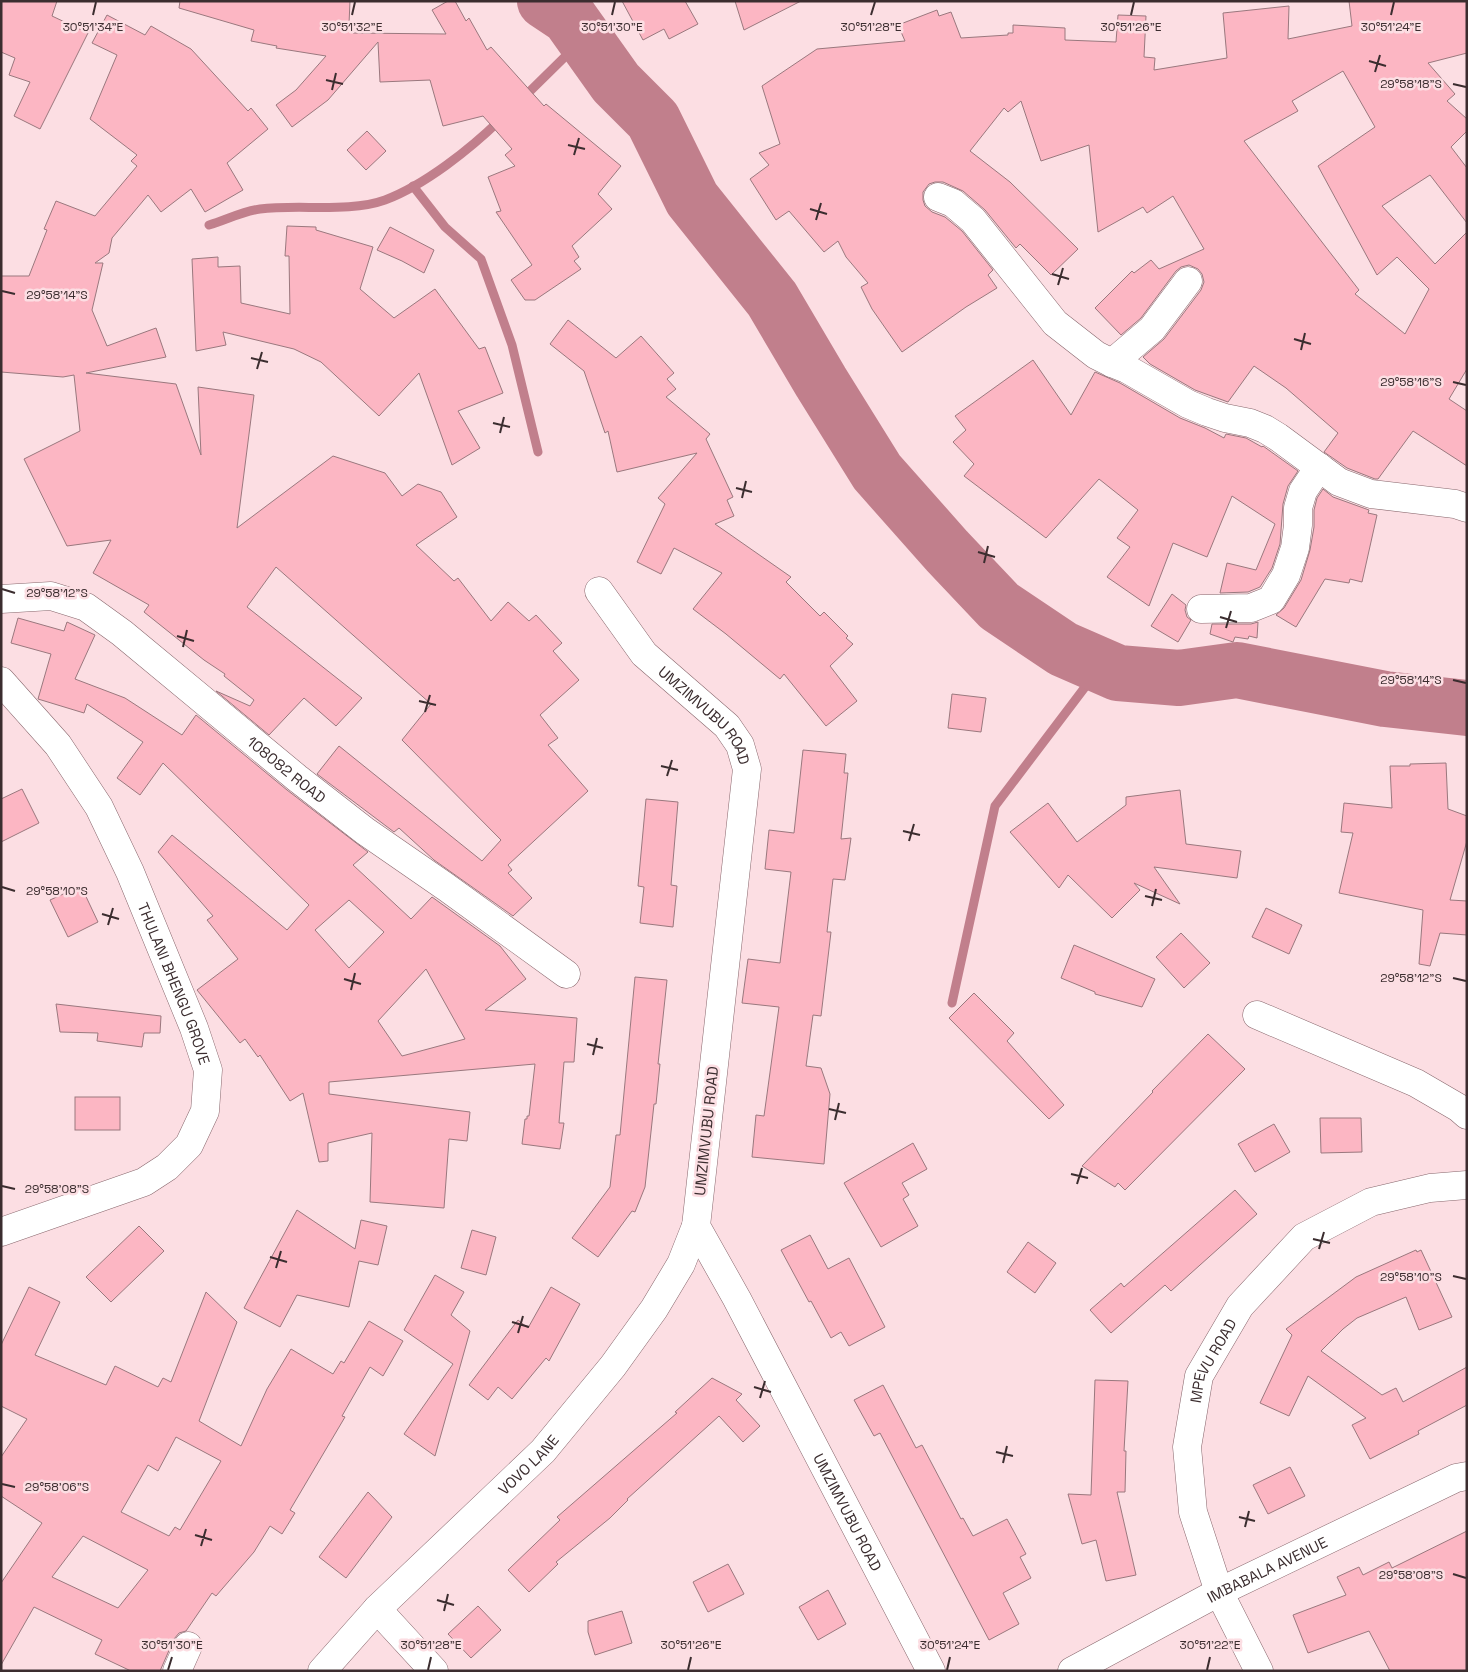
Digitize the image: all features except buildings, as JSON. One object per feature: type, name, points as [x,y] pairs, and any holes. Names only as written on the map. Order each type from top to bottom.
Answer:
[{"type":"street","points":[[938,197],[953,203],[973,220],[1055,323],[1082,346],[1188,404],[1225,418],[1250,423],[1265,429],[1339,482],[1371,494],[1455,504],[1467,508]]},
{"type":"street","points":[[1112,363],[1152,329],[1188,281]]},
{"type":"street","points":[[1201,609],[1251,608],[1271,600],[1286,575],[1296,548],[1298,508],[1303,491],[1319,466]]},
{"type":"street","name":"UMZIMVUBU ROAD","points":[[599,592],[644,654],[727,726],[740,745],[747,769],[696,1226],[738,1299],[931,1671]]},
{"type":"street","name":"108082 ROAD","points":[[1,598],[51,596],[86,607],[122,633],[297,778],[365,831],[566,974]]},
{"type":"street","name":"THULANI BHENGU GROVE","points":[[1,681],[58,745],[99,807],[130,872],[190,1018],[208,1070],[205,1110],[190,1145],[167,1167],[144,1182],[1,1232]]},
{"type":"street","points":[[1257,1014],[1416,1083],[1467,1115]]},
{"type":"street","name":"MPEVU ROAD","points":[[1259,1671],[1219,1592],[1193,1512],[1187,1447],[1199,1376],[1240,1306],[1304,1237],[1371,1202],[1430,1188],[1467,1185]]},
{"type":"street","name":"VOVO LANE","points":[[322,1671],[377,1609],[549,1444],[613,1366],[654,1309],[680,1264],[696,1226]]},
{"type":"street","name":"IMBABALA AVENUE","points":[[1072,1671],[1219,1592],[1456,1478],[1467,1476]]},
{"type":"street","points":[[377,1609],[434,1671]]},
{"type":"street","points":[[177,1671],[188,1646]]},
{"type":"waterway","points":[[545,1],[569,17],[616,83],[653,120],[692,199],[772,299],[877,472],[999,606],[1063,649],[1118,673],[1179,678],[1237,670],[1385,699],[1467,708]]},
{"type":"waterway","points":[[522,99],[584,38]]},
{"type":"waterway","points":[[209,225],[260,209],[356,206],[385,200],[431,176],[475,143],[500,120]]},
{"type":"waterway","points":[[413,186],[445,227],[481,259],[512,345],[538,452]]},
{"type":"waterway","points":[[952,1003],[995,806],[1101,666]]}]
